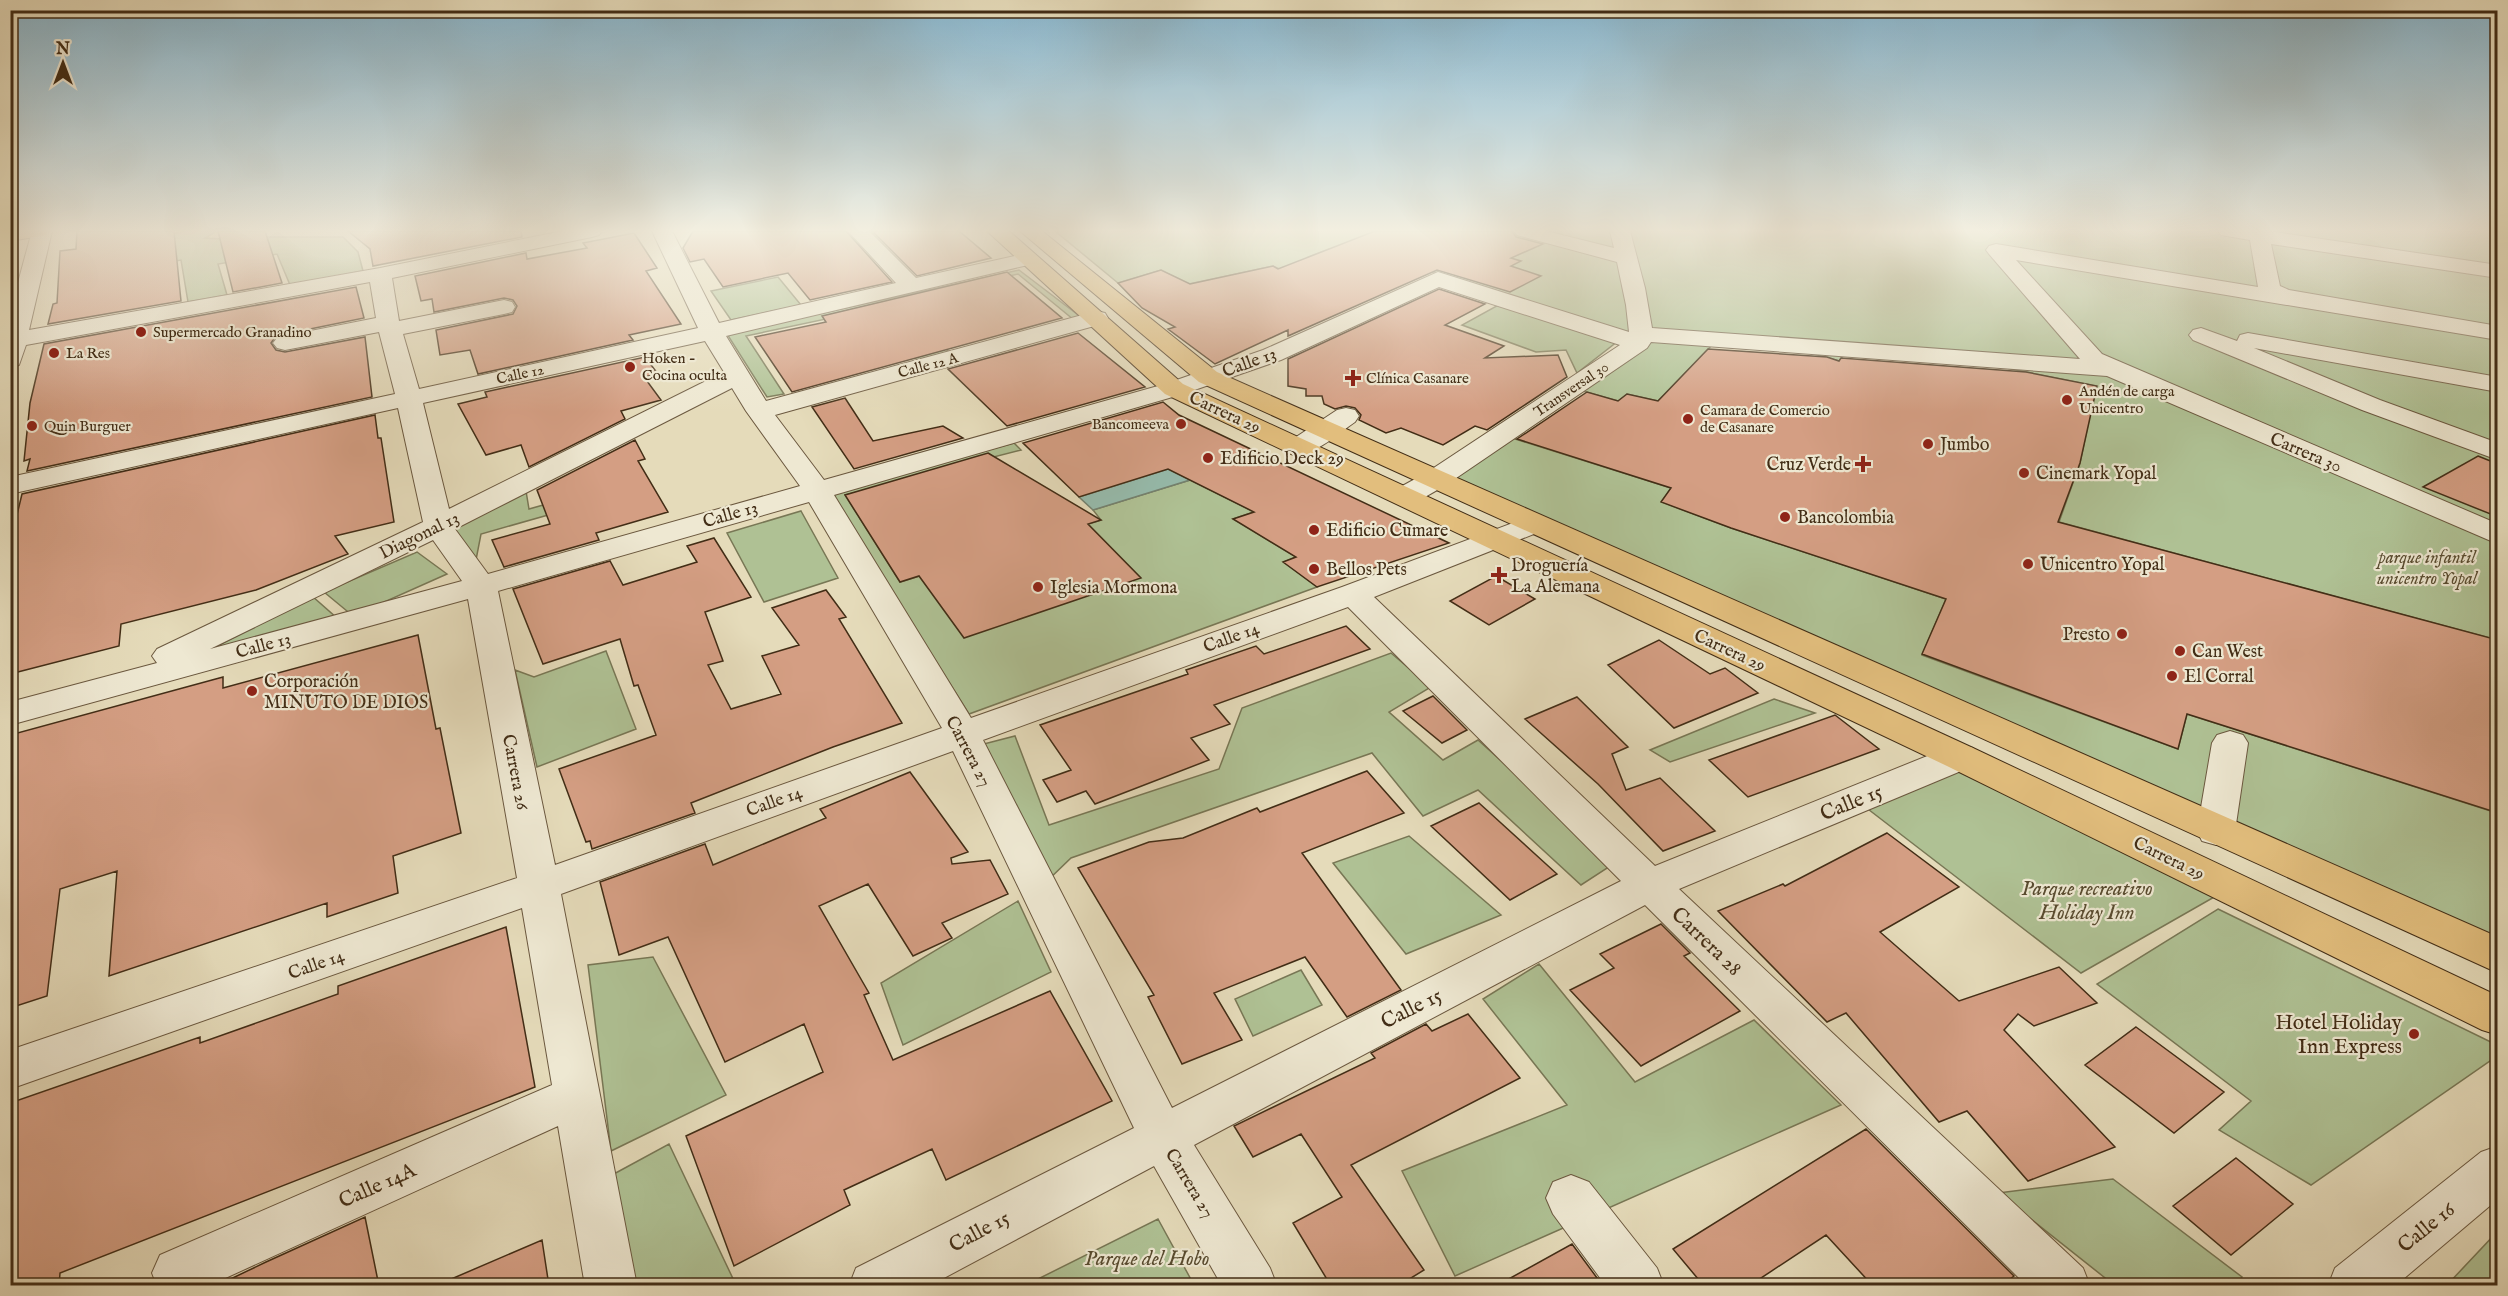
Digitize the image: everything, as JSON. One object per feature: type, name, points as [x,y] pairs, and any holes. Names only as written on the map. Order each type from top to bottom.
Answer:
[{"type":"main road","name":"Carrera 29","points":[[1072,291],[1097,318],[1174,388],[1324,432],[1405,496],[1493,540],[1960,757],[2498,1017]]},
{"type":"main road","name":"Carrera 29","points":[[1092,291],[1208,377],[1324,432],[1436,479],[2498,956]]},
{"type":"street","points":[[25,291],[12,347],[292,291]]},
{"type":"street","name":"Carrera 26","points":[[383,291],[389,326],[409,399],[438,526],[481,586],[539,886],[611,1286]]},
{"type":"street","name":"Carrera 27","points":[[692,291],[712,332],[759,411],[816,489],[962,733],[1162,1136],[1251,1286]]},
{"type":"street","name":"Calle 12","points":[[10,486],[887,291]]},
{"type":"street","name":"Calle 13","points":[[10,714],[481,586],[1174,388],[1272,355],[1411,291]]},
{"type":"street","name":"Calle 13","points":[[1480,291],[1640,339]]},
{"type":"street","points":[[1632,291],[1640,339],[2114,370]]},
{"type":"street","points":[[2032,291],[2082,349],[2093,359],[2114,370]]},
{"type":"street","points":[[2247,291],[2498,333]]},
{"type":"street","points":[[2274,291],[2299,300]]},
{"type":"street","points":[[285,343],[504,307]]},
{"type":"street","name":"Calle 12 A","points":[[759,411],[1097,318]]},
{"type":"street","points":[[2498,385],[2210,333],[2201,335],[2360,400],[2498,452]]},
{"type":"street","name":"Transversal 30","points":[[1405,496],[1436,479],[1640,339]]},
{"type":"street","name":"Carrera 30","points":[[2114,370],[2498,535]]},
{"type":"street","name":"Diagonal 13","points":[[98,690],[438,526],[738,375]]},
{"type":"street","name":"Calle 14","points":[[10,1070],[539,886],[1353,594],[1534,524]]},
{"type":"street","name":"Carrera 28","points":[[1353,594],[1649,885],[2064,1286]]},
{"type":"street","points":[[2216,831],[2230,743]]},
{"type":"street","name":"Calle 15","points":[[875,1286],[1649,885],[1960,757]]},
{"type":"street","name":"Calle 14A","points":[[178,1274],[577,1096]]},
{"type":"street","name":"Calle 16","points":[[2354,1286],[2498,1168]]},
{"type":"street","points":[[1570,1198],[1638,1286]]},
{"type":"green space","points":[[186,291],[226,291],[227,295],[188,302]]},
{"type":"green space","points":[[711,291],[790,291],[801,305],[731,320]]},
{"type":"green space","points":[[921,291],[941,291],[899,301],[950,353],[919,363],[873,309],[746,336],[784,394],[767,397],[727,334]]},
{"type":"green space","points":[[1039,291],[1047,291],[1082,318],[1074,320]]},
{"type":"green space","name":"parque infantil unicentro Yopal","points":[[1493,291],[2497,291],[2497,640],[2059,522],[2080,463],[2096,386],[2001,367],[1843,356],[1839,361],[1792,348],[1715,342],[1658,401],[1627,394],[1618,401],[1579,390],[1640,339]]},
{"type":"green space","points":[[1502,303],[1618,341],[1577,373],[1566,350],[1536,352],[1462,325]]},
{"type":"green space","points":[[1509,437],[1671,488],[1662,502],[1731,528],[1946,599],[1922,655],[2178,749],[2187,714],[2497,813],[2497,937],[1444,479]]},
{"type":"green space","points":[[1014,443],[1021,450],[845,495],[900,582],[1101,520],[1093,510],[1190,480],[1254,512],[1233,519],[1296,557],[1284,562],[1317,587],[969,714],[829,492]]},
{"type":"green space","points":[[646,476],[647,487],[481,534],[475,565],[448,523],[525,485],[529,509]]},
{"type":"green space","points":[[801,511],[838,578],[764,602],[727,533]]},
{"type":"green space","points":[[417,552],[447,574],[353,616],[324,592]]},
{"type":"green space","points":[[312,596],[338,619],[193,659]]},
{"type":"green space","points":[[606,651],[636,729],[537,767],[515,670],[534,677]]},
{"type":"green space","points":[[1391,653],[1431,687],[1389,712],[1443,760],[1478,740],[1615,863],[1581,885],[1478,790],[1423,816],[1372,753],[1071,858],[1044,884],[980,745],[1015,736],[1049,825],[1219,769],[1242,708]]},
{"type":"green space","points":[[1774,699],[1815,713],[1670,762],[1650,750]]},
{"type":"green space","name":"Parque recreativo Holiday Inn","points":[[1954,766],[2216,896],[2081,973],[1864,806]]},
{"type":"green space","points":[[1409,836],[1501,915],[1406,954],[1333,863]]},
{"type":"green space","points":[[1018,901],[1051,972],[903,1045],[881,983]]},
{"type":"green space","points":[[2218,909],[2497,1045],[2497,1056],[2311,1185],[2219,1130],[2251,1101],[2097,984]]},
{"type":"green space","points":[[653,957],[726,1095],[611,1151],[588,965]]},
{"type":"green space","points":[[1539,964],[1635,1082],[1754,1020],[1841,1105],[1455,1276],[1402,1171],[1567,1105],[1483,999]]},
{"type":"green space","points":[[1301,970],[1322,1005],[1253,1036],[1235,999]]},
{"type":"green space","points":[[669,1144],[736,1285],[635,1285],[612,1175]]},
{"type":"green space","points":[[2113,1179],[2242,1277],[2237,1285],[2114,1285],[1998,1193]]},
{"type":"green space","name":"Parque del Hobo","points":[[1158,1219],[1194,1285],[1026,1285]]},
{"type":"green space","points":[[2497,1232],[2497,1285],[2447,1285]]},
{"type":"shaded area","points":[[1168,469],[1190,480],[1093,510],[1079,497]]},
{"type":"building","points":[[58,291],[180,291],[181,301],[48,324],[53,304],[57,303]]},
{"type":"building","points":[[331,291],[357,291],[364,318],[276,336],[271,343],[276,350],[285,352],[365,337],[372,397],[27,471],[30,459],[24,461],[30,403],[44,344]]},
{"type":"building","points":[[419,291],[660,291],[681,324],[629,335],[633,340],[478,374],[470,350],[440,355],[436,330],[513,314],[517,306],[513,300],[504,298],[434,312],[432,299],[421,301]]},
{"type":"building","points":[[803,291],[849,291],[810,300]]},
{"type":"building","points":[[925,291],[1030,291],[1062,318],[792,392],[755,337],[826,322],[822,316]]},
{"type":"building","points":[[1126,291],[1389,291],[1288,336],[1288,330],[1215,364],[1168,329],[1175,327],[1142,308]]},
{"type":"building","name":"Clínica Casanare","points":[[1434,291],[1447,291],[1485,304],[1445,325],[1504,346],[1485,358],[1558,355],[1567,377],[1487,430],[1475,426],[1443,445],[1401,428],[1386,433],[1359,420],[1361,415],[1355,408],[1346,406],[1335,409],[1324,404],[1322,396],[1306,396],[1306,389],[1288,386],[1288,359]]},
{"type":"building","points":[[1078,333],[1145,387],[1007,426],[948,369]]},
{"type":"building","name":"Unicentro Yopal","points":[[1708,349],[1827,357],[1839,361],[1841,358],[2026,372],[2097,386],[2080,463],[2058,522],[2498,640],[2498,813],[2187,714],[2178,749],[1922,654],[1946,599],[1731,528],[1661,502],[1671,488],[1517,439],[1587,392],[1618,401],[1627,394],[1658,401]]},
{"type":"building","points":[[645,357],[658,374],[644,377],[661,400],[621,411],[625,419],[529,467],[521,445],[486,455],[458,404],[487,397],[485,392]]},
{"type":"building","points":[[845,398],[873,441],[943,426],[963,438],[854,469],[812,407]]},
{"type":"building","points":[[1163,402],[1179,415],[1449,543],[1317,587],[1283,562],[1296,557],[1233,519],[1254,512],[1168,469],[1079,497],[1023,443]]},
{"type":"building","points":[[375,415],[378,438],[381,438],[394,522],[335,536],[348,554],[256,590],[121,624],[119,646],[10,674],[10,544],[22,494]]},
{"type":"building","points":[[635,440],[645,459],[638,461],[668,512],[596,533],[599,540],[504,567],[492,540],[550,524],[537,490]]},
{"type":"building","points":[[988,453],[1101,520],[1088,524],[1141,578],[964,638],[919,576],[900,582],[845,495]]},
{"type":"building","points":[[2478,456],[2498,464],[2498,517],[2423,487]]},
{"type":"building","points":[[714,538],[751,597],[705,612],[723,661],[708,665],[731,709],[781,694],[762,656],[799,645],[772,608],[826,590],[846,617],[839,619],[902,723],[833,747],[691,803],[695,813],[592,849],[590,841],[586,842],[559,769],[656,735],[638,685],[634,686],[620,639],[543,664],[513,589],[610,561],[623,585],[697,562],[687,546]]},
{"type":"building","points":[[1496,576],[1535,599],[1489,625],[1450,601]]},
{"type":"building","points":[[1346,626],[1370,649],[1214,705],[1230,724],[1191,738],[1209,760],[1095,804],[1086,791],[1057,802],[1043,780],[1071,770],[1040,725],[1188,674],[1186,670],[1256,646],[1264,654]]},
{"type":"building","points":[[418,635],[436,729],[440,728],[461,833],[393,856],[398,893],[327,917],[327,903],[109,976],[117,871],[60,889],[47,996],[10,1008],[10,735],[223,677],[223,688]]},
{"type":"building","points":[[1659,640],[1710,674],[1725,668],[1758,693],[1674,728],[1608,665]]},
{"type":"building","points":[[1433,696],[1467,730],[1442,743],[1403,711]]},
{"type":"building","points":[[1577,697],[1628,747],[1612,754],[1626,790],[1660,778],[1715,831],[1663,851],[1598,784],[1525,719]]},
{"type":"building","points":[[1835,715],[1879,749],[1748,797],[1709,760]]},
{"type":"building","points":[[1367,771],[1404,813],[1302,853],[1401,990],[1347,1017],[1305,957],[1214,993],[1242,1040],[1182,1064],[1148,997],[1154,995],[1078,868],[1149,842],[1183,838],[1257,808],[1260,812]]},
{"type":"building","points":[[910,772],[968,852],[951,858],[952,864],[990,860],[1008,894],[942,923],[952,938],[913,956],[868,884],[819,906],[869,993],[864,995],[893,1060],[1050,991],[1112,1101],[946,1180],[932,1149],[844,1190],[850,1205],[734,1266],[686,1136],[823,1072],[804,1024],[725,1062],[668,937],[619,955],[600,882],[705,844],[713,865],[826,818],[820,809]]},
{"type":"building","points":[[1479,803],[1557,874],[1510,900],[1431,826]]},
{"type":"building","points":[[1887,833],[1959,887],[1880,932],[1959,1001],[2059,967],[2097,1003],[2034,1026],[2018,1014],[2004,1030],[2115,1147],[2028,1181],[1967,1111],[1939,1122],[1846,1013],[1827,1022],[1718,911],[1783,884],[1785,886]]},
{"type":"building","points":[[1661,924],[1690,953],[1684,956],[1740,1011],[1641,1066],[1570,990],[1614,968],[1600,954]]},
{"type":"building","points":[[506,927],[535,1087],[60,1273],[59,1286],[10,1286],[10,1103],[200,1037],[200,1043],[338,994],[338,986]]},
{"type":"building","points":[[1468,1014],[1520,1078],[1351,1165],[1424,1270],[1398,1286],[1331,1286],[1293,1223],[1342,1197],[1301,1134],[1253,1157],[1234,1126],[1375,1058],[1371,1053],[1426,1024],[1432,1031]]},
{"type":"building","points":[[2136,1027],[2224,1092],[2174,1133],[2085,1065]]},
{"type":"building","points":[[1866,1129],[2014,1276],[2001,1286],[1873,1286],[1826,1235],[1749,1286],[1704,1286],[1673,1249]]},
{"type":"building","points":[[2236,1158],[2293,1204],[2231,1255],[2173,1206]]},
{"type":"building","points":[[365,1217],[379,1286],[216,1286],[266,1262]]},
{"type":"building","points":[[542,1240],[549,1286],[435,1286]]},
{"type":"building","points":[[1572,1244],[1603,1286],[1496,1286]]},
{"type":"place","name":"Supermercado Granadino","points":[[141,332]]},
{"type":"place","name":"La Res","points":[[54,353]]},
{"type":"place","name":"Hoken - Cocina oculta","points":[[630,367]]},
{"type":"place","name":"Clínica Casanare","points":[[1353,378]]},
{"type":"place","name":"Andén de carga Unicentro","points":[[2067,400]]},
{"type":"place","name":"Camara de Comercio de Casanare","points":[[1688,419]]},
{"type":"place","name":"Bancomeeva","points":[[1181,424]]},
{"type":"place","name":"Quin Burguer","points":[[32,426]]},
{"type":"place","name":"Jumbo","points":[[1928,444]]},
{"type":"place","name":"Edificio Deck 29","points":[[1208,458]]},
{"type":"place","name":"Cruz Verde","points":[[1863,464]]},
{"type":"place","name":"Cinemark Yopal","points":[[2024,473]]},
{"type":"place","name":"Bancolombia","points":[[1785,517]]},
{"type":"place","name":"Edificio Cumare","points":[[1314,530]]},
{"type":"place","name":"Unicentro Yopal","points":[[2028,564]]},
{"type":"place","name":"Bellos Pets","points":[[1314,569]]},
{"type":"place","name":"Droguería La Alemana","points":[[1499,575]]},
{"type":"place","name":"Iglesia Mormona","points":[[1038,587]]},
{"type":"place","name":"Presto","points":[[2122,634]]},
{"type":"place","name":"Can West","points":[[2180,651]]},
{"type":"place","name":"El Corral","points":[[2172,676]]},
{"type":"place","name":"Corporación MINUTO DE DIOS","points":[[252,691]]},
{"type":"place","name":"Hotel Holiday Inn Express","points":[[2414,1034]]}]
